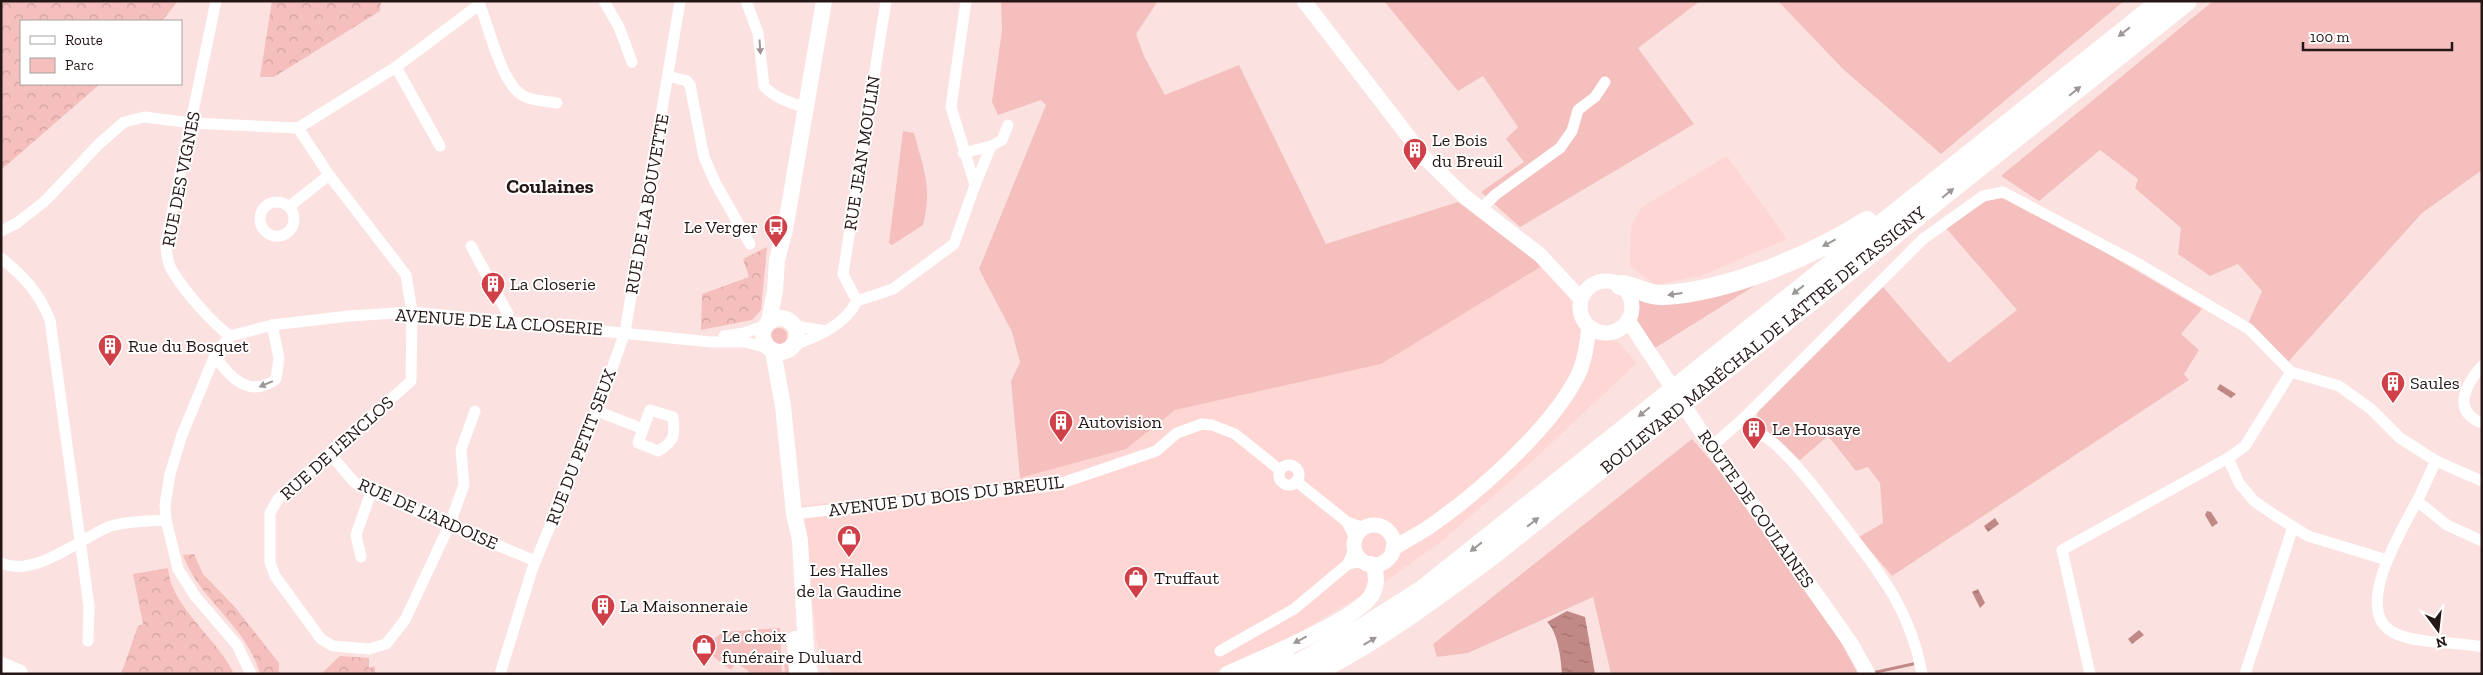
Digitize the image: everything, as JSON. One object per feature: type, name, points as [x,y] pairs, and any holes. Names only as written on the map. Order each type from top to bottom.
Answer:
[{"type":"highway","name":"BOULEVARD MARÉCHAL DE LATTRE DE TASSIGNY","points":[[1321,666],[1421,590],[2162,1]]},
{"type":"highway","name":"BOULEVARD MARÉCHAL DE LATTRE DE TASSIGNY","points":[[1321,666],[1383,633],[1441,594],[2187,1]]},
{"type":"highway","points":[[1620,285],[1633,286],[1650,295],[1690,292],[1760,272],[1815,250],[1882,211],[2014,118]]},
{"type":"highway","points":[[1262,674],[1321,666]]},
{"type":"highway","points":[[1280,674],[1321,666]]},
{"type":"highway","points":[[1,667],[18,674]]},
{"type":"main road","points":[[810,674],[806,650],[800,540],[794,514],[783,406],[770,350],[762,338],[767,324],[777,260],[785,230],[824,1]]},
{"type":"main road","points":[[783,406],[785,366],[798,335],[786,312],[783,292],[785,230]]},
{"type":"main road","points":[[767,324],[780,318],[793,324]]},
{"type":"main road","points":[[770,350],[779,353],[792,347]]},
{"type":"main road","points":[[794,514],[791,542],[797,674]]},
{"type":"main road","points":[[1227,674],[1281,651],[1364,605],[1376,585],[1374,567],[1359,551]]},
{"type":"main road","points":[[802,575],[816,658],[821,674]]},
{"type":"street","name":"RUE DES VIGNES","points":[[216,1],[166,242],[166,256],[173,272],[207,314],[230,336]]},
{"type":"street","points":[[604,1],[619,27],[632,62]]},
{"type":"street","name":"RUE DE LA BOUVETTE","points":[[625,332],[680,1]]},
{"type":"street","points":[[746,1],[758,33],[764,86],[776,96],[805,108]]},
{"type":"street","name":"RUE JEAN MOULIN","points":[[857,301],[844,274],[886,1]]},
{"type":"street","points":[[966,1],[951,107],[963,153],[975,185]]},
{"type":"street","points":[[1304,1],[1425,158],[1481,209],[1585,293]]},
{"type":"street","points":[[1,231],[17,223],[45,201],[99,144],[124,122],[144,117],[192,123],[298,128],[396,67],[479,2],[504,71],[519,93],[526,97],[556,103]]},
{"type":"street","points":[[396,67],[440,146]]},
{"type":"street","points":[[668,76],[687,81],[690,86],[704,157],[716,184],[750,244]]},
{"type":"street","points":[[1481,209],[1495,195],[1560,148],[1572,130],[1578,110],[1595,98],[1605,82]]},
{"type":"street","points":[[963,153],[991,146],[1002,140],[1008,125]]},
{"type":"street","name":"RUE DE L'ENCLOS","points":[[298,128],[330,175],[406,276],[412,312],[410,381],[278,499],[270,513],[270,562],[275,576],[321,639],[332,646],[369,649],[386,644],[405,620],[449,526],[464,485],[461,450],[475,411]]},
{"type":"street","points":[[792,347],[840,323],[851,314],[857,301],[893,289],[954,244],[991,146]]},
{"type":"street","points":[[290,206],[330,175]]},
{"type":"street","points":[[1712,446],[1742,420],[1923,239],[1983,196],[1995,192],[2003,192],[2137,263],[2249,329],[2291,372],[2339,386],[2371,409],[2400,438],[2436,461],[2482,481]]},
{"type":"street","points":[[471,246],[508,314],[508,321]]},
{"type":"street","points":[[1,258],[26,280],[41,299],[50,320],[89,606],[88,641]]},
{"type":"street","points":[[1359,551],[1383,562],[1393,549],[1407,538],[1428,527],[1486,481],[1545,423],[1572,386],[1585,354],[1589,327],[1580,312],[1585,293],[1602,281],[1620,285],[1627,292],[1632,310],[1618,327],[1585,354]]},
{"type":"street","name":"AVENUE DE LA CLOSERIE","points":[[230,336],[272,325],[349,316],[412,312],[695,340],[745,342],[770,350]]},
{"type":"street","name":"AVENUE DE LA CLOSERIE","points":[[695,340],[744,333],[767,324]]},
{"type":"street","points":[[793,324],[826,331]]},
{"type":"street","points":[[214,355],[224,370],[251,387],[262,388],[270,384],[276,379],[279,358],[272,325]]},
{"type":"street","name":"ROUTE DE COULAINES","points":[[1589,327],[1618,327],[1643,346],[1850,642],[1868,674]]},
{"type":"street","name":"RUE DU PETIT SEUX","points":[[500,674],[515,617],[535,561],[597,411],[625,332]]},
{"type":"street","points":[[230,336],[214,355],[182,435],[170,474],[165,505],[166,520],[178,569],[195,596],[237,645],[251,674]]},
{"type":"street","points":[[2482,366],[2464,389],[2463,400],[2470,415],[2482,423]]},
{"type":"street","points":[[2090,674],[2062,550],[2228,458],[2245,446],[2291,372]]},
{"type":"street","points":[[597,411],[643,429]]},
{"type":"street","points":[[1742,420],[1775,445],[1806,478],[1885,579],[1901,607],[1915,640],[1922,674]]},
{"type":"street","name":"AVENUE DU BOIS DU BREUIL","points":[[794,514],[1056,485],[1156,451],[1177,434],[1202,424],[1212,425],[1235,434],[1280,470],[1279,476],[1284,484],[1291,484],[1296,481],[1347,522],[1359,551]]},
{"type":"street","name":"RUE DE L'ARDOISE","points":[[330,454],[355,483],[372,492],[535,561]]},
{"type":"street","points":[[2228,458],[2239,483],[2254,501],[2293,527],[2308,536],[2387,560]]},
{"type":"street","points":[[2436,461],[2387,560],[2377,602],[2377,613],[2392,631],[2412,638],[2457,642],[2482,648]]},
{"type":"street","points":[[361,557],[356,535],[372,492]]},
{"type":"street","points":[[2417,501],[2447,525],[2482,541]]},
{"type":"street","points":[[1,564],[26,568],[110,527],[166,520]]},
{"type":"street","points":[[1220,651],[1294,609],[1359,551],[1376,525],[1390,534],[1407,538]]},
{"type":"street","points":[[2246,674],[2293,527]]},
{"type":"street","points":[[1390,534],[1393,549]]},
{"type":"shaded area","points":[[1727,156],[1787,239],[1701,276],[1655,285],[1630,266],[1631,226],[1642,207]]},
{"type":"shaded area","points":[[1542,266],[1567,292],[1582,330],[1594,337],[1618,342],[1637,363],[1514,478],[1442,541],[1392,577],[1280,644],[1211,674],[831,674],[817,643],[801,506],[1020,478],[1126,449],[1174,410],[1381,364]]},
{"type":"green space","points":[[1,1],[178,1],[163,20],[20,20],[20,85],[99,85],[1,170]]},
{"type":"green space","points":[[272,1],[381,1],[380,11],[274,77],[260,77]]},
{"type":"green space","points":[[1001,1],[1158,1],[1136,34],[1144,56],[1165,95],[1239,65],[1326,244],[1458,202],[1542,266],[1381,364],[1175,410],[1126,449],[1020,478],[1011,381],[1020,362],[1012,332],[979,269],[1046,105],[1041,100],[998,115],[992,102],[1002,30]]},
{"type":"green space","points":[[1384,1],[1700,1],[1638,48],[1694,124],[1520,227],[1481,192],[1524,162],[1506,139],[1518,127],[1483,76],[1458,91]]},
{"type":"green space","points":[[1778,1],[2124,1],[1941,154],[1843,69]]},
{"type":"green space","points":[[2213,1],[2482,1],[2482,170],[2422,213],[2287,363],[2248,324],[2262,291],[2238,264],[2210,276],[2178,254],[2181,228],[2135,188],[2138,179],[2100,150],[2039,201],[2001,176]]},
{"type":"green space","points":[[903,131],[914,133],[926,178],[926,212],[923,225],[892,245],[889,243]]},
{"type":"green space","points":[[1990,198],[2014,199],[2202,309],[2181,334],[2199,350],[2184,374],[2189,380],[1892,576],[1859,537],[1883,523],[1880,483],[1868,467],[1856,471],[1828,436],[1800,460],[1758,426],[1757,410],[1883,287],[1949,363],[2017,310],[1946,228]]},
{"type":"green space","points":[[767,247],[761,310],[752,320],[701,330],[702,294],[749,277],[743,259]]},
{"type":"green space","points":[[1785,267],[1655,348],[1634,316],[1636,312],[1633,295],[1642,296]]},
{"type":"green space","points":[[776,328],[782,328],[787,333],[785,342],[776,344],[771,339],[771,333]]},
{"type":"green space","points":[[1692,439],[1732,485],[1838,637],[1858,674],[1611,674],[1593,597],[1468,653],[1437,657],[1433,644]]},
{"type":"green space","points":[[194,554],[203,574],[234,606],[279,663],[279,674],[260,674],[254,657],[245,641],[190,571],[183,555]]},
{"type":"green space","points":[[168,568],[171,583],[177,596],[217,647],[234,674],[121,674],[138,626],[143,624],[133,574]]},
{"type":"green space","points":[[780,628],[782,672],[785,671],[784,663],[789,663],[797,674],[752,674],[736,662],[731,670],[702,648],[723,632]]},
{"type":"green space","points":[[340,656],[369,658],[369,668],[375,666],[375,674],[321,674]]},
{"type":"water","points":[[2220,384],[2236,394],[2231,398],[2217,389]]},
{"type":"water","points":[[2207,511],[2211,512],[2218,523],[2212,527],[2205,515]]},
{"type":"water","points":[[1995,518],[1999,524],[1988,532],[1984,526]]},
{"type":"water","points":[[1978,589],[1985,603],[1980,608],[1972,592]]},
{"type":"water","points":[[1567,611],[1585,617],[1595,674],[1562,674],[1560,654],[1554,632],[1547,622]]},
{"type":"water","points":[[2139,630],[2144,635],[2132,644],[2128,639]]},
{"type":"waterway","points":[[1872,673],[1913,664]]},
{"type":"place","name":"Le Bois du Breuil","points":[[1415,171]]},
{"type":"place","name":"Le Verger","points":[[776,248]]},
{"type":"place","name":"La Closerie","points":[[493,305]]},
{"type":"place","name":"Rue du Bosquet","points":[[110,367]]},
{"type":"place","name":"Saules","points":[[2393,404]]},
{"type":"place","name":"Autovision","points":[[1061,443]]},
{"type":"place","name":"Le Housaye","points":[[1754,450]]},
{"type":"place","name":"Les Halles de la Gaudine","points":[[849,558]]},
{"type":"place","name":"Truffaut","points":[[1136,599]]},
{"type":"place","name":"La Maisonneraie","points":[[603,627]]},
{"type":"place","name":"Le choix funéraire Duluard","points":[[704,667]]},
{"type":"district","name":"Coulaines","points":[[550,186]]}]
